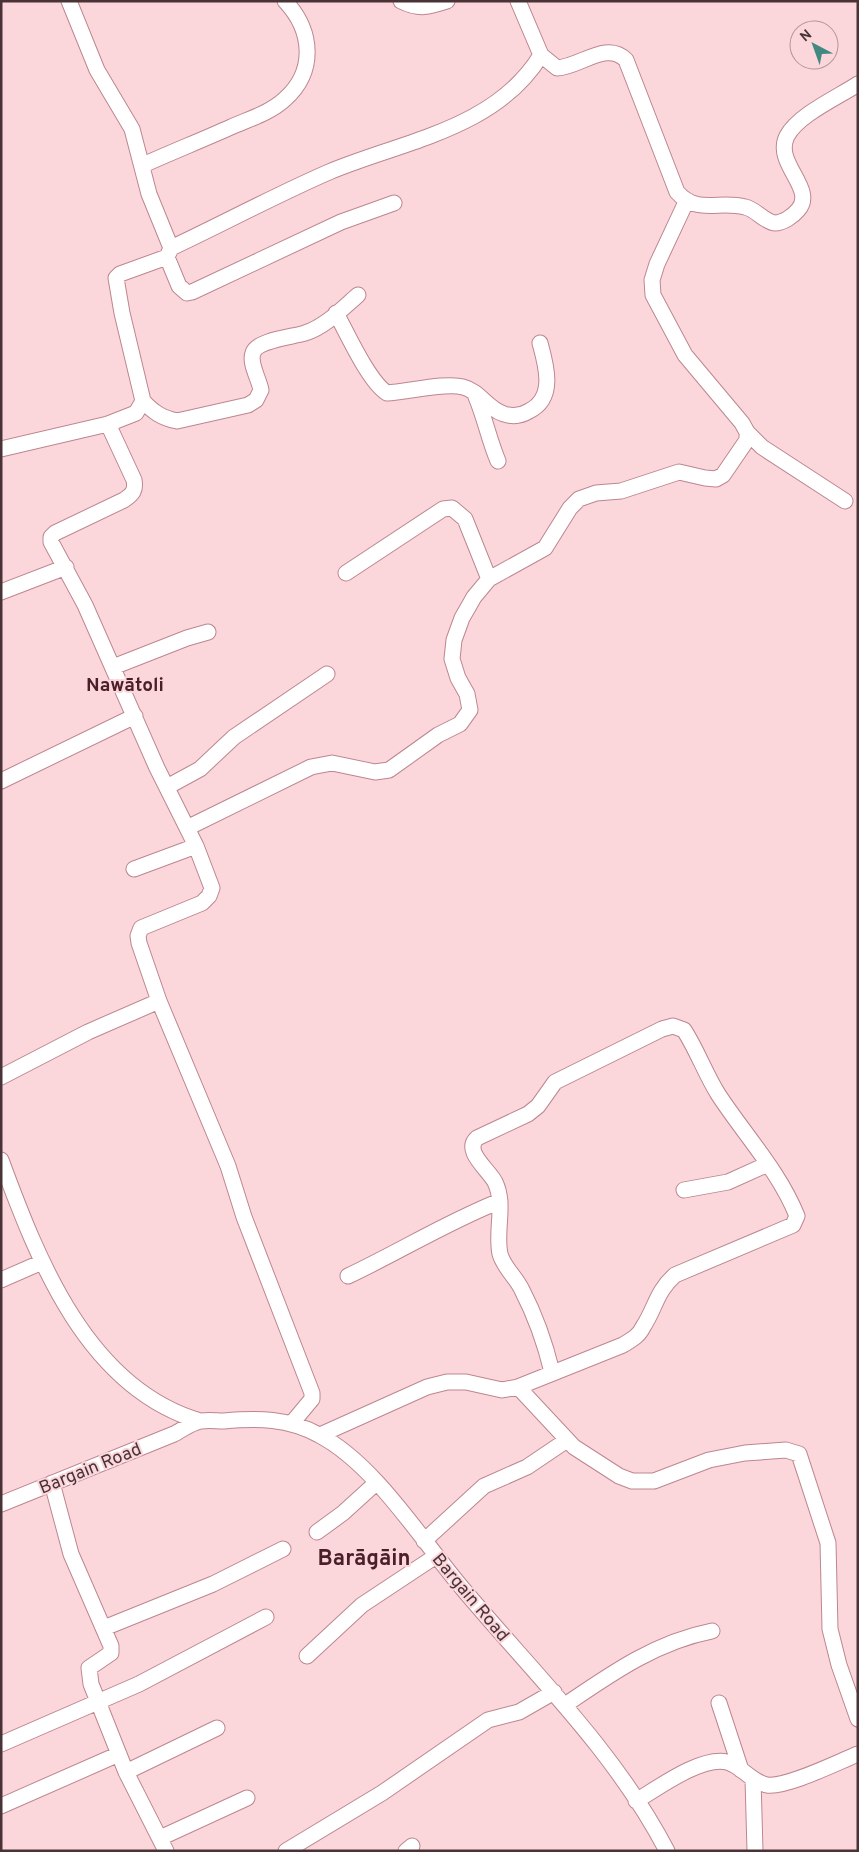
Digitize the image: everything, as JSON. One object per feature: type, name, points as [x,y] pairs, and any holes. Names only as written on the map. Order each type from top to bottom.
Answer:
[{"type":"street","points":[[70,1],[97,70],[132,129],[143,165],[149,194],[179,286],[187,293],[341,222],[394,203]]},
{"type":"street","points":[[143,165],[260,114],[285,99],[306,69],[307,53],[301,23],[285,1]]},
{"type":"street","points":[[401,1],[413,7],[425,8],[447,1]]},
{"type":"street","points":[[518,1],[541,55],[557,68],[567,67],[610,51],[619,52],[626,60],[677,192],[686,202],[700,206],[730,205],[746,207],[774,223],[782,222],[798,210],[804,201],[803,192],[788,164],[784,150],[787,136],[806,117],[858,84]]},
{"type":"street","points":[[358,295],[307,333],[261,344],[253,350],[252,357],[261,390],[256,400],[248,405],[177,421],[165,419],[143,401],[122,314],[116,278],[120,274],[169,253],[321,176],[350,164],[422,141],[450,128],[489,106],[515,88],[530,73],[541,55]]},
{"type":"street","points":[[686,202],[657,264],[652,280],[653,296],[686,355],[742,423],[747,432],[762,447],[845,501]]},
{"type":"street","points":[[336,313],[378,388],[387,393],[450,385],[462,386],[474,390],[490,407],[502,414],[517,416],[534,409],[543,400],[548,384],[540,343]]},
{"type":"street","points":[[474,390],[498,461]]},
{"type":"street","points":[[1,449],[108,424],[136,413],[143,401]]},
{"type":"street","points":[[108,424],[134,480],[135,488],[132,495],[69,525],[51,537],[54,548],[66,567],[166,787],[196,846],[212,888],[210,896],[192,908],[148,924],[141,928],[138,936],[159,1001],[228,1166],[244,1218],[312,1394],[312,1399],[292,1423]]},
{"type":"street","points":[[187,828],[311,767],[332,763],[375,772],[389,770],[438,735],[460,724],[470,710],[467,694],[458,678],[452,659],[454,640],[470,604],[489,579],[545,548],[570,508],[579,499],[596,493],[621,491],[679,472],[716,479],[723,475],[736,458],[747,440],[747,432]]},
{"type":"street","points":[[346,573],[443,508],[452,508],[465,519],[489,579]]},
{"type":"street","points":[[1,592],[66,567]]},
{"type":"street","points":[[113,668],[187,638],[208,632]]},
{"type":"street","points":[[166,787],[200,769],[234,736],[327,674]]},
{"type":"street","points":[[1,781],[135,716]]},
{"type":"street","points":[[134,869],[196,846]]},
{"type":"street","points":[[1,1077],[88,1032],[159,1001]]},
{"type":"street","points":[[320,1435],[427,1387],[447,1382],[466,1382],[502,1390],[518,1387],[623,1345],[636,1337],[644,1327],[663,1286],[675,1275],[793,1225],[797,1216],[793,1206],[768,1164],[717,1091],[684,1030],[673,1026],[662,1029],[556,1082],[538,1106],[528,1114],[472,1142],[471,1147],[474,1153],[495,1182],[500,1201],[500,1254],[535,1317],[544,1338],[552,1372]]},
{"type":"street","points":[[1,1160],[42,1262],[78,1322],[102,1357],[118,1375],[136,1389],[178,1414],[200,1421]]},
{"type":"street","points":[[684,1190],[728,1182],[768,1164]]},
{"type":"street","points":[[348,1276],[404,1249],[427,1234],[500,1201]]},
{"type":"street","points":[[1,1280],[42,1262]]},
{"type":"street","points":[[518,1387],[567,1440],[586,1457],[632,1482],[667,1477],[709,1460],[745,1453],[786,1450],[799,1454],[828,1544],[830,1629],[839,1665],[858,1720]]},
{"type":"street","name":"Bargain Road","points":[[1,1504],[174,1434],[200,1421],[256,1418],[292,1423],[320,1435],[345,1453],[376,1483],[496,1628],[565,1705],[636,1801],[667,1851]]},
{"type":"street","points":[[424,1541],[484,1486],[527,1466],[567,1440]]},
{"type":"street","points":[[52,1483],[71,1554],[111,1646],[110,1653],[89,1668],[88,1674],[126,1772],[163,1845],[247,1798]]},
{"type":"street","points":[[317,1532],[343,1513],[376,1483]]},
{"type":"street","points":[[104,1628],[213,1584],[283,1549]]},
{"type":"street","points":[[307,1656],[362,1605],[436,1556]]},
{"type":"street","points":[[1,1744],[139,1684],[266,1617]]},
{"type":"street","points":[[565,1705],[647,1653],[673,1641],[712,1631]]},
{"type":"street","points":[[286,1851],[382,1793],[488,1720],[520,1712],[554,1692]]},
{"type":"street","points":[[719,1703],[747,1775],[755,1851]]},
{"type":"street","points":[[126,1772],[217,1728]]},
{"type":"street","points":[[1,1806],[119,1754]]},
{"type":"street","points":[[636,1801],[692,1768],[708,1762],[727,1762],[767,1785],[781,1784],[858,1754]]},
{"type":"district","name":"Nawātoli","points":[[125,684]]},
{"type":"district","name":"Barāgāin","points":[[364,1557]]}]
